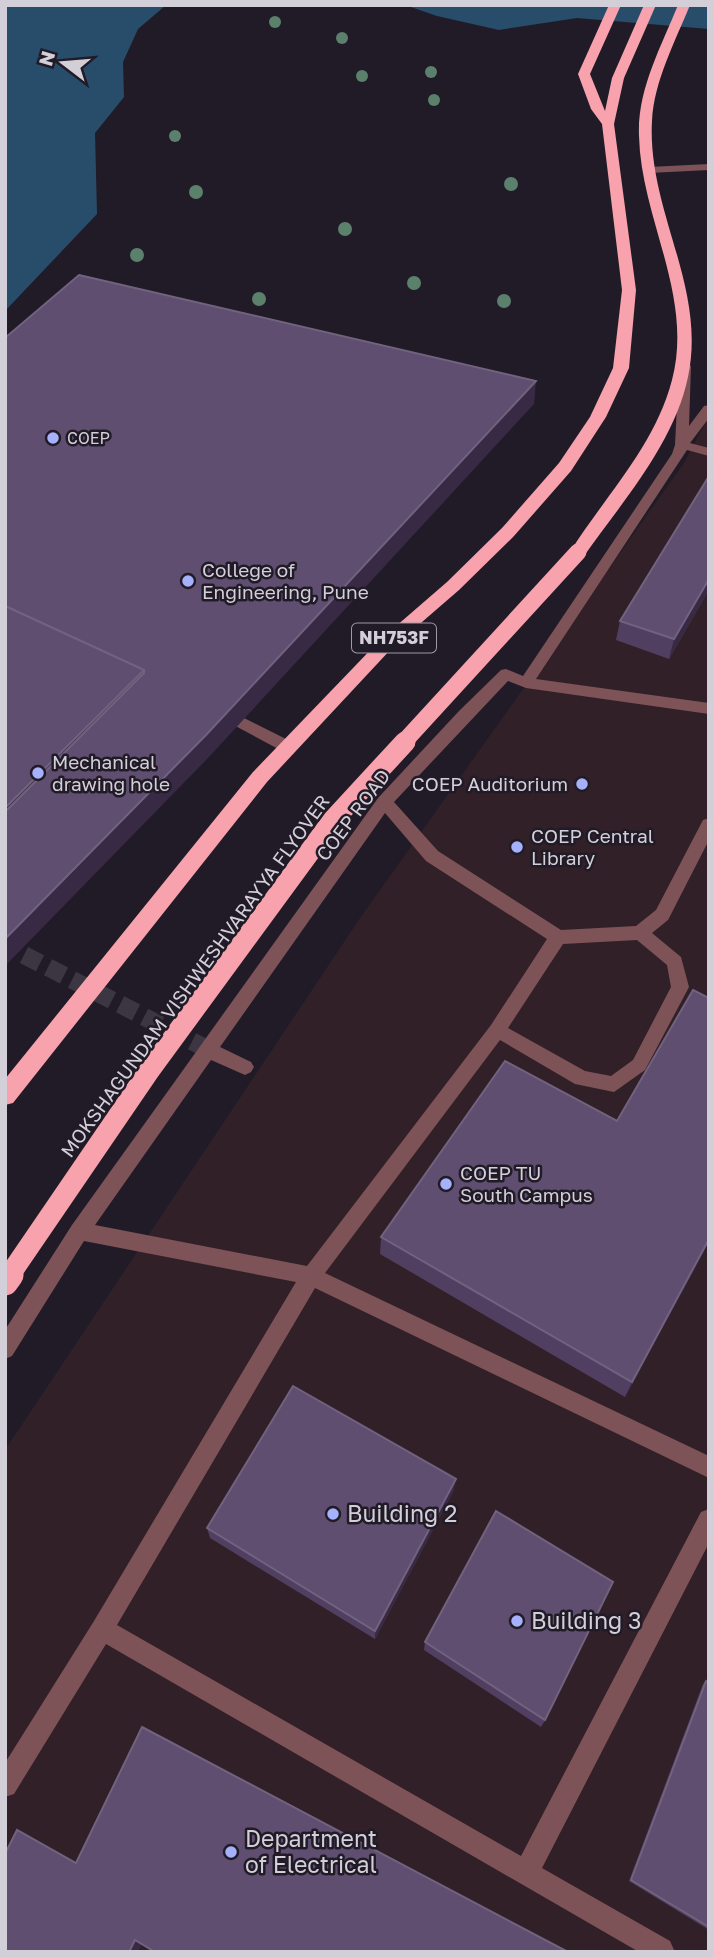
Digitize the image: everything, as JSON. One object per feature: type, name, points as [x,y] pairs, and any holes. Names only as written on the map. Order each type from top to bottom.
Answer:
[{"type":"highway","name":"NH753F","points":[[608,124],[597,109],[584,74],[615,5]]},
{"type":"highway","name":"NH753F","points":[[5,1096],[199,851],[288,747],[386,644],[453,586],[508,532],[565,467],[598,417],[621,368],[629,290],[608,124],[618,78],[650,5]]},
{"type":"highway","name":"MOKSHAGUNDAM VISHWESHVARAYYA FLYOVER","points":[[5,1282],[149,1070],[333,820],[578,552],[658,435],[681,378],[687,321],[682,291],[649,170],[645,128],[653,84],[684,5]]},
{"type":"street","points":[[649,170],[709,167]]},
{"type":"street","points":[[687,321],[682,445],[679,454],[526,682],[709,709]]},
{"type":"street","points":[[682,445],[709,409]]},
{"type":"street","points":[[682,445],[709,452]]},
{"type":"street","name":"COEP ROAD","points":[[5,1349],[79,1231],[384,802],[464,715],[506,674],[526,682]]},
{"type":"street","points":[[204,703],[288,747]]},
{"type":"street","points":[[384,802],[432,856],[558,937],[640,933],[662,915],[709,824]]},
{"type":"street","points":[[497,1030],[581,1078],[614,1084],[639,1065],[680,987],[676,962],[640,933]]},
{"type":"street","points":[[5,1785],[102,1629],[311,1276],[497,1030],[558,937]]},
{"type":"street","points":[[209,1049],[245,1068]]},
{"type":"street","points":[[79,1231],[311,1276],[709,1467]]},
{"type":"street","points":[[526,1873],[709,1520]]},
{"type":"street","points":[[102,1629],[661,1950]]},
{"type":"shaded area","name":"COEP TU South Campus","points":[[709,416],[709,1952],[5,1952],[5,1450],[360,918],[684,463]]},
{"type":"water","points":[[5,5],[166,5],[138,29],[123,62],[124,97],[95,133],[97,214],[5,311]]},
{"type":"water","points":[[405,5],[709,5],[709,29],[577,18],[499,30],[437,16]]},
{"type":"building","name":"College of Engineering, Pune","points":[[79,275],[536,381],[206,735],[5,939],[5,812],[144,673],[144,670],[5,606],[5,338]]},
{"type":"building","points":[[709,476],[709,579],[674,639],[620,621]]},
{"type":"building","name":"Mechanical drawing hole","points":[[5,606],[144,670],[5,808]]},
{"type":"building","points":[[693,990],[709,998],[709,1239],[632,1382],[381,1237],[505,1061],[617,1121]]},
{"type":"building","name":"Building 2","points":[[293,1386],[456,1479],[375,1631],[207,1528]]},
{"type":"building","name":"Building 3","points":[[496,1511],[613,1582],[545,1720],[425,1642]]},
{"type":"building","points":[[706,1681],[709,1683],[709,1927],[631,1880]]},
{"type":"building","name":"Department of Electrical","points":[[142,1727],[568,1952],[155,1952],[135,1940],[129,1952],[5,1952],[5,1854],[17,1830],[76,1863]]},
{"type":"tunnel","points":[[24,955],[209,1050]]},
{"type":"place","name":"COEP","points":[[53,438]]},
{"type":"place","name":"College of Engineering, Pune","points":[[188,581]]},
{"type":"place","name":"Mechanical drawing hole","points":[[38,773]]},
{"type":"place","name":"COEP Auditorium","points":[[582,784]]},
{"type":"place","name":"COEP Central Library","points":[[517,847]]},
{"type":"place","name":"COEP TU South Campus","points":[[446,1184]]},
{"type":"place","name":"Building 2","points":[[333,1514]]},
{"type":"place","name":"Building 3","points":[[517,1621]]},
{"type":"place","name":"Department of Electrical","points":[[231,1852]]}]
